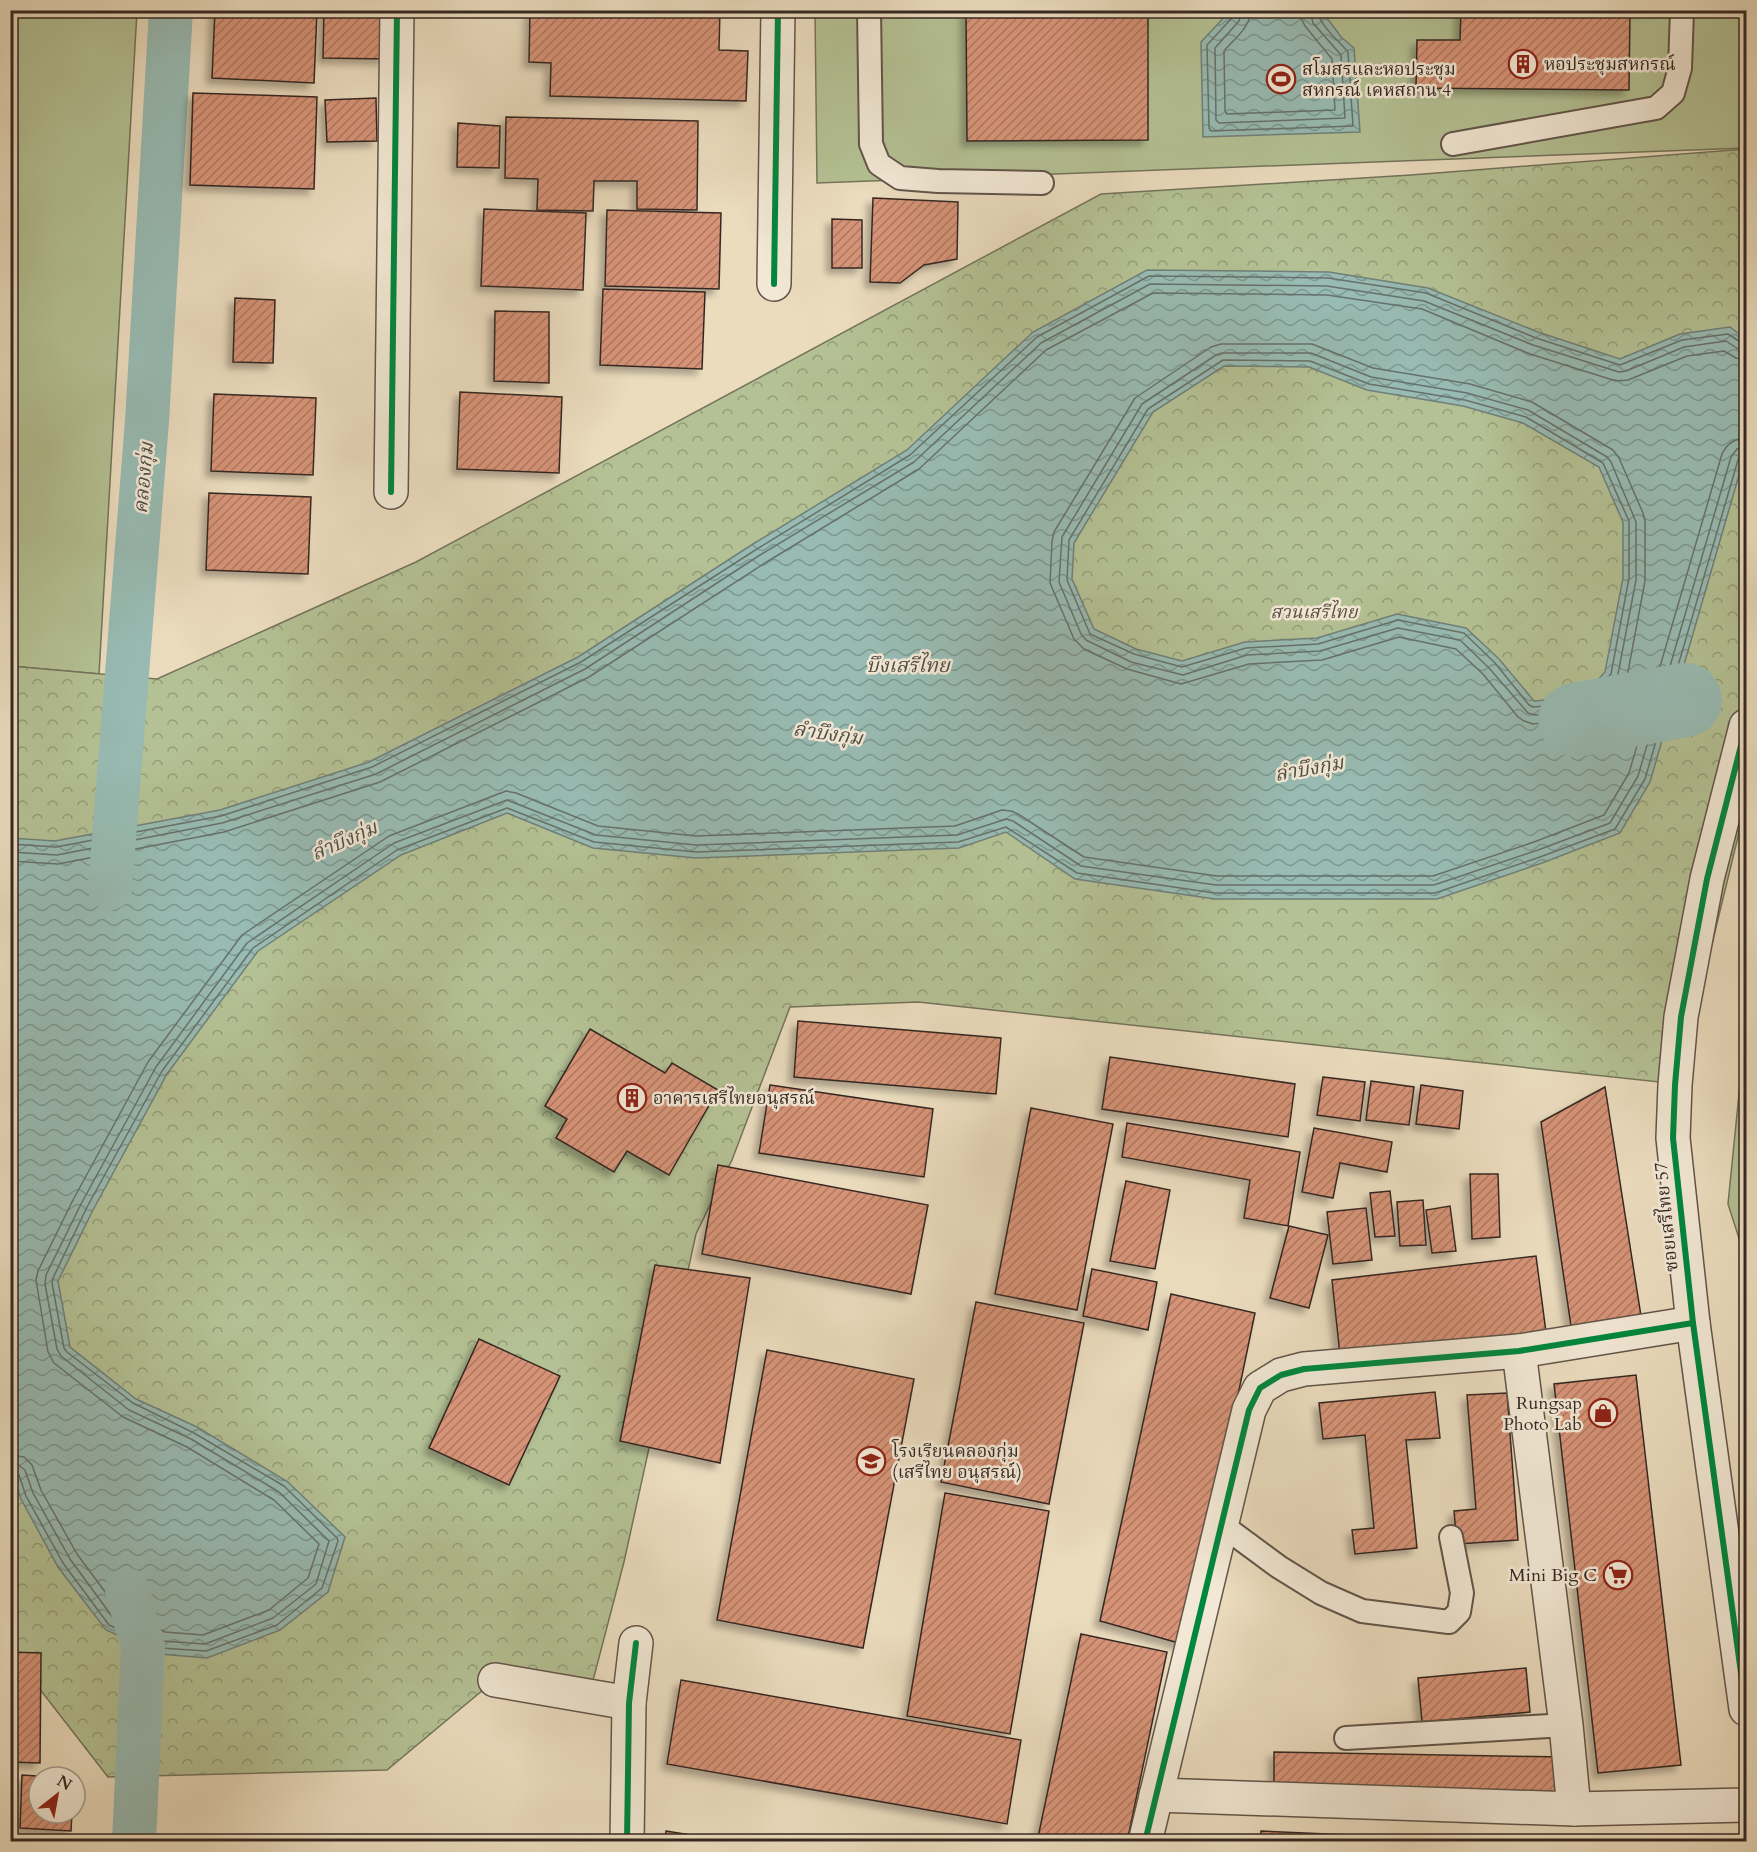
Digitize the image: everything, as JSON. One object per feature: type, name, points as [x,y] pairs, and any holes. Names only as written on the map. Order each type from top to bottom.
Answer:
[{"type":"street","points":[[391,492],[397,10]]},
{"type":"street","points":[[774,284],[778,10]]},
{"type":"street","name":"ซอยเสรีไทย 57","points":[[1746,726],[1707,879],[1681,1017],[1672,1138],[1694,1323],[1746,1709]]},
{"type":"street","points":[[1145,1842],[1249,1410],[1260,1389],[1281,1375],[1304,1369],[1519,1351],[1694,1323]]},
{"type":"street","points":[[1519,1351],[1566,1725],[1574,1809]]},
{"type":"street","points":[[627,1842],[629,1703],[636,1643]]},
{"type":"street","points":[[495,1680],[629,1703]]},
{"type":"street","points":[[1156,1795],[1574,1809],[1746,1805]]},
{"type":"lane","points":[[869,10],[871,144],[879,165],[900,178],[938,182],[1042,183]]},
{"type":"lane","points":[[1453,144],[1656,108],[1673,93],[1680,68],[1682,10]]},
{"type":"lane","points":[[1221,1525],[1279,1567],[1321,1593],[1362,1611],[1449,1622],[1459,1612],[1462,1593],[1451,1537]]},
{"type":"lane","points":[[1346,1738],[1566,1725]]},
{"type":"green space","points":[[10,11],[137,11],[99,674],[11,666]]},
{"type":"green space","name":"สโมสรและหอประชุม สหกรณ์ เคหสถาน 4","points":[[815,11],[1746,11],[1746,148],[817,183]]},
{"type":"green space","name":"สวนเสรีไทย","points":[[1746,149],[1746,804],[1678,1084],[918,1002],[790,1007],[732,1160],[696,1234],[624,1562],[590,1692],[495,1680],[387,1770],[108,1777],[11,1652],[11,666],[157,679],[416,562],[1101,194],[1411,175]]},
{"type":"green space","points":[[1746,1024],[1746,1260],[1728,1204]]},
{"type":"water","points":[[1230,11],[1322,11],[1341,37],[1354,48],[1360,132],[1203,137],[1201,42]]},
{"type":"water","name":"บึงเสรีไทย","points":[[1147,270],[1329,272],[1428,288],[1538,332],[1620,359],[1680,334],[1730,327],[1746,339],[1746,451],[1650,782],[1620,833],[1437,899],[1215,899],[1075,879],[1006,832],[959,848],[696,858],[593,848],[507,813],[401,855],[258,951],[167,1074],[93,1210],[58,1281],[70,1347],[136,1399],[197,1427],[288,1482],[345,1537],[328,1592],[280,1630],[207,1658],[159,1654],[106,1630],[58,1567],[21,1499],[11,1470],[11,838],[55,841],[220,810],[369,762],[578,657],[753,544],[907,450],[1033,332]],"holes":[[[1224,366],[1309,367],[1367,390],[1463,406],[1523,423],[1599,467],[1623,522],[1623,578],[1605,672],[1582,697],[1534,701],[1499,659],[1466,628],[1397,614],[1317,638],[1245,642],[1182,661],[1136,649],[1094,629],[1072,579],[1074,543],[1153,412]]]},
{"type":"building","points":[[215,10],[317,10],[314,83],[212,78]]},
{"type":"building","points":[[324,10],[386,10],[385,59],[323,58]]},
{"type":"building","points":[[530,10],[720,10],[719,50],[748,51],[746,101],[550,96],[551,63],[529,62]]},
{"type":"building","points":[[966,10],[1148,10],[1148,140],[967,141]]},
{"type":"building","name":"หอประชุมสหกรณ์","points":[[1461,10],[1657,10],[1630,11],[1629,90],[1416,88],[1417,40],[1460,40]]},
{"type":"building","points":[[193,93],[317,97],[314,189],[190,185]]},
{"type":"building","points":[[376,98],[377,141],[327,142],[325,100]]},
{"type":"building","points":[[506,117],[698,121],[697,210],[637,209],[637,181],[594,181],[593,211],[537,210],[538,179],[505,178]]},
{"type":"building","points":[[458,123],[500,126],[499,168],[457,167]]},
{"type":"building","points":[[873,198],[958,202],[957,259],[924,265],[900,283],[870,282]]},
{"type":"building","points":[[484,209],[586,213],[583,290],[481,286]]},
{"type":"building","points":[[607,210],[721,213],[719,289],[605,286]]},
{"type":"building","points":[[832,219],[862,220],[862,268],[832,268]]},
{"type":"building","points":[[603,289],[705,292],[702,369],[600,365]]},
{"type":"building","points":[[235,298],[275,300],[273,363],[233,362]]},
{"type":"building","points":[[495,311],[549,312],[549,383],[494,381]]},
{"type":"building","points":[[460,392],[562,397],[559,473],[457,469]]},
{"type":"building","points":[[214,394],[316,398],[313,475],[211,471]]},
{"type":"building","points":[[209,493],[311,497],[308,574],[206,570]]},
{"type":"building","points":[[798,1021],[1001,1038],[996,1094],[794,1077]]},
{"type":"building","name":"อาคารเสรีไทยอนุสรณ์","points":[[590,1029],[665,1073],[672,1063],[718,1090],[669,1175],[627,1151],[614,1172],[556,1138],[567,1119],[545,1106]]},
{"type":"building","points":[[1110,1057],[1295,1084],[1288,1137],[1102,1109]]},
{"type":"building","points":[[1323,1077],[1365,1082],[1360,1121],[1317,1115]]},
{"type":"building","points":[[1371,1081],[1414,1087],[1409,1125],[1366,1120]]},
{"type":"building","points":[[770,1085],[933,1109],[924,1177],[759,1153]]},
{"type":"building","points":[[1421,1085],[1463,1091],[1459,1129],[1416,1124]]},
{"type":"building","points":[[1605,1087],[1641,1316],[1571,1326],[1541,1122]]},
{"type":"building","points":[[1031,1108],[1113,1124],[1077,1310],[995,1294]]},
{"type":"building","points":[[1127,1123],[1300,1152],[1288,1226],[1244,1218],[1250,1180],[1122,1157]]},
{"type":"building","points":[[1314,1128],[1392,1142],[1387,1172],[1340,1163],[1333,1198],[1302,1192]]},
{"type":"building","points":[[718,1165],[928,1205],[911,1294],[702,1254]]},
{"type":"building","points":[[1470,1174],[1498,1174],[1500,1237],[1472,1239]]},
{"type":"building","points":[[1126,1181],[1170,1190],[1155,1269],[1110,1261]]},
{"type":"building","points":[[1390,1191],[1395,1236],[1375,1237],[1370,1193]]},
{"type":"building","points":[[1423,1200],[1426,1245],[1400,1246],[1397,1202]]},
{"type":"building","points":[[1450,1206],[1456,1251],[1432,1253],[1426,1210]]},
{"type":"building","points":[[1366,1208],[1372,1260],[1333,1264],[1327,1212]]},
{"type":"building","points":[[1289,1226],[1328,1235],[1309,1308],[1270,1298]]},
{"type":"building","points":[[1536,1256],[1546,1332],[1340,1355],[1332,1280]]},
{"type":"building","points":[[655,1265],[750,1278],[720,1463],[620,1441]]},
{"type":"building","points":[[1092,1269],[1157,1282],[1148,1330],[1083,1316]]},
{"type":"building","points":[[1171,1294],[1255,1313],[1186,1645],[1100,1621]]},
{"type":"building","points":[[976,1302],[1084,1323],[1049,1504],[941,1482]]},
{"type":"building","points":[[479,1339],[560,1376],[509,1485],[429,1448]]},
{"type":"building","points":[[767,1350],[914,1379],[863,1648],[717,1620]]},
{"type":"building","points":[[1636,1375],[1681,1765],[1598,1773],[1554,1384]]},
{"type":"building","points":[[1435,1392],[1440,1438],[1406,1440],[1417,1548],[1355,1554],[1352,1530],[1374,1528],[1365,1435],[1323,1439],[1319,1403]]},
{"type":"building","points":[[1507,1393],[1518,1540],[1457,1544],[1454,1511],[1476,1509],[1467,1395]]},
{"type":"building","points":[[945,1493],[1049,1511],[1010,1734],[907,1716]]},
{"type":"building","points":[[1081,1634],[1167,1652],[1127,1842],[1037,1842]]},
{"type":"building","points":[[10,1652],[41,1653],[40,1763],[10,1762]]},
{"type":"building","points":[[1526,1668],[1530,1712],[1422,1722],[1418,1678]]},
{"type":"building","points":[[681,1680],[1021,1740],[1007,1824],[667,1764]]},
{"type":"building","points":[[1274,1752],[1563,1757],[1562,1796],[1274,1790]]},
{"type":"building","points":[[22,1775],[27,1775],[27,1825],[71,1825],[71,1831],[20,1828]]},
{"type":"building","points":[[666,1831],[734,1842],[665,1842]]},
{"type":"building","points":[[1261,1831],[1509,1842],[1260,1842]]},
{"type":"waterway","name":"คลองกุ่ม","points":[[110,888],[147,421],[171,10]]},
{"type":"waterway","name":"ลำบึงกุ่ม","points":[[1575,720],[1685,700]]},
{"type":"waterway","points":[[127,1590],[143,1647],[134,1842]]},
{"type":"cycle path","points":[[391,492],[397,10]]},
{"type":"cycle path","points":[[774,284],[778,10]]},
{"type":"cycle path","points":[[1746,726],[1707,879],[1681,1017],[1673,1138],[1693,1323],[1746,1709]]},
{"type":"cycle path","points":[[1145,1842],[1249,1410],[1260,1388],[1281,1375],[1304,1369],[1519,1351],[1693,1323]]},
{"type":"cycle path","points":[[627,1842],[629,1703],[636,1643]]},
{"type":"place","name":"หอประชุมสหกรณ์","points":[[1523,64]]},
{"type":"place","name":"สโมสรและหอประชุม สหกรณ์ เคหสถาน 4","points":[[1281,79]]},
{"type":"place","name":"อาคารเสรีไทยอนุสรณ์","points":[[632,1098]]},
{"type":"place","name":"Rungsap Photo Lab","points":[[1603,1413]]},
{"type":"place","name":"โรงเรียนคลองกุ่ม (เสรีไทย อนุสรณ์)","points":[[871,1461]]},
{"type":"place","name":"Mini Big C","points":[[1618,1575]]}]
